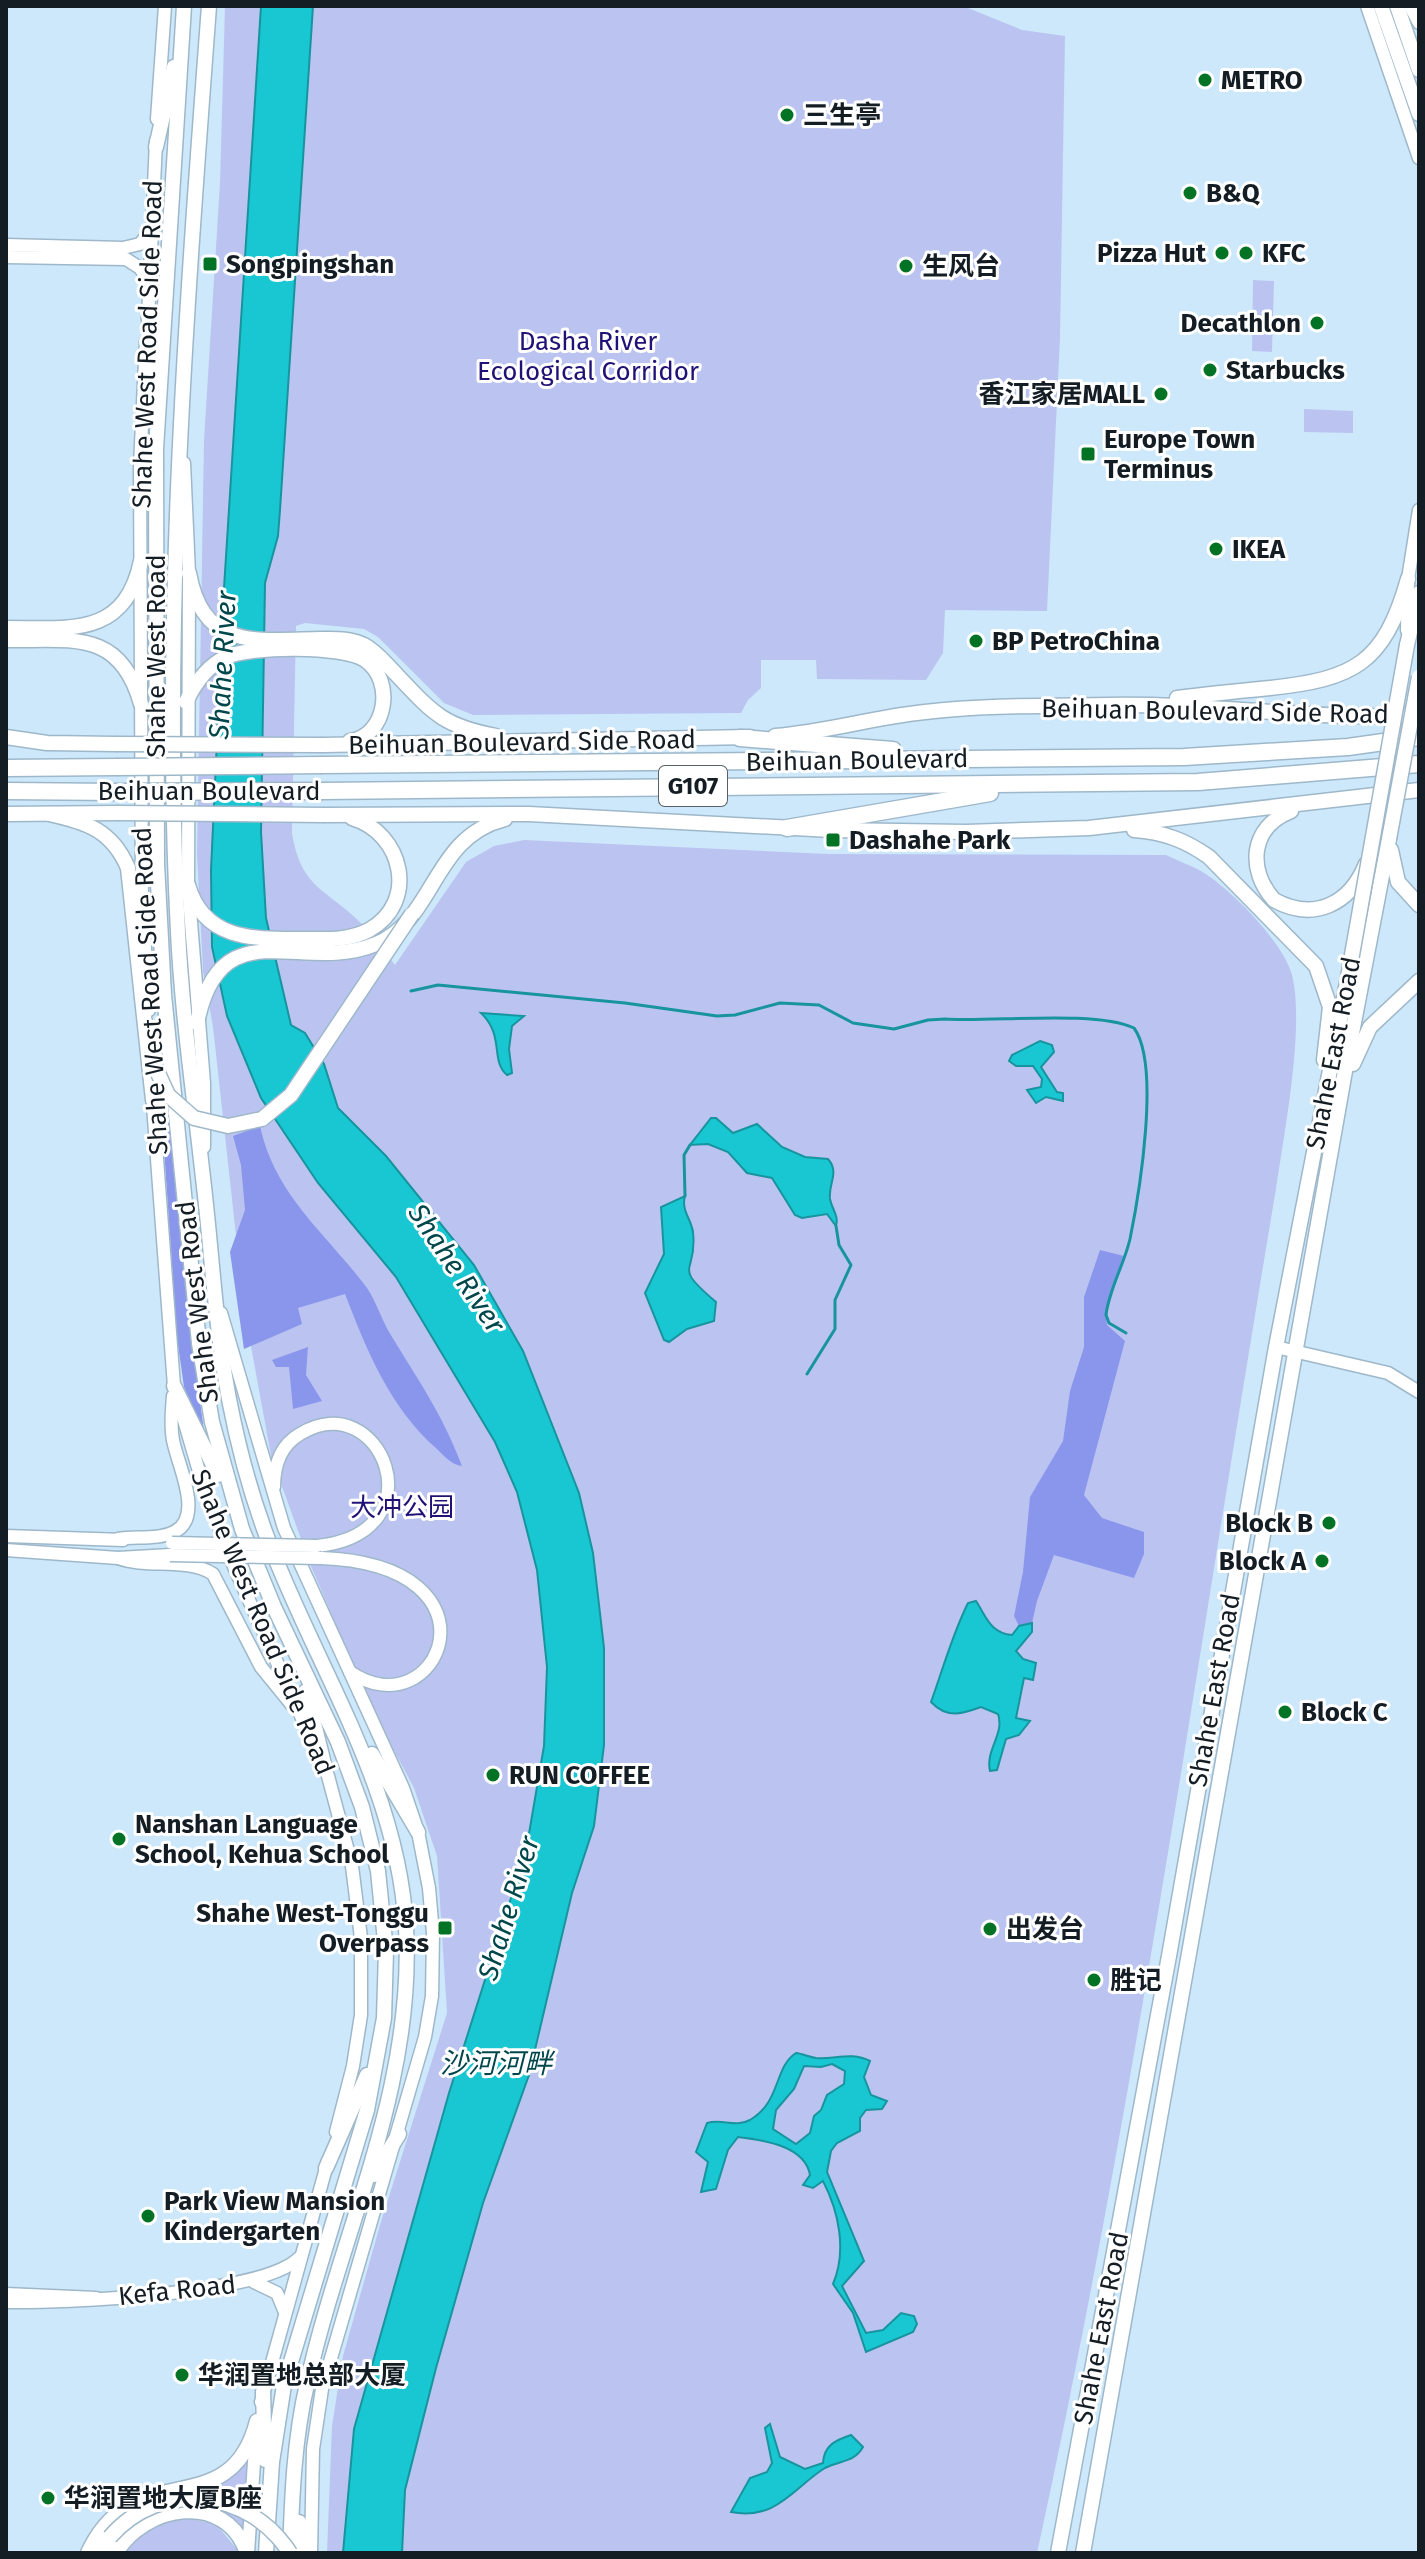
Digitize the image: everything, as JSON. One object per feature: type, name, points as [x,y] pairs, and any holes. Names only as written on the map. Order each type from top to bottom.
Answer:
[{"type":"highway","name":"Beihuan Boulevard","points":[[6,768],[1265,753],[1419,737]]},
{"type":"highway","points":[[740,738],[1006,758]]},
{"type":"highway","name":"Beihuan Boulevard","points":[[6,791],[1063,784],[1260,779],[1419,764]]},
{"type":"highway","points":[[787,828],[952,799],[1063,784]]},
{"type":"main road","name":"Shahe West Road Side Road","points":[[165,6],[140,446],[142,901],[174,1386],[212,1510],[324,1764],[350,1857],[362,1962],[357,2049],[257,2421],[248,2553]]},
{"type":"main road","name":"Shahe West Road","points":[[209,6],[179,420],[175,608],[176,895],[182,992],[228,1393],[248,1482],[280,1570],[348,1716],[386,1814],[398,1866],[406,1924],[407,1977],[401,2045],[363,2192],[310,2369],[294,2468],[290,2553]]},
{"type":"main road","points":[[1367,6],[1419,158]]},
{"type":"main road","points":[[1381,6],[1419,114]]},
{"type":"main road","points":[[1397,6],[1419,70]]},
{"type":"main road","points":[[1410,6],[1419,23]]},
{"type":"main road","points":[[183,11],[196,9],[200,16],[197,77],[201,113]]},
{"type":"main road","name":"Shahe West Road","points":[[183,11],[158,415],[157,864],[162,965],[199,1343],[212,1422],[235,1509],[250,1552],[349,1770],[375,1851],[386,1951],[381,2041],[363,2124],[288,2369],[277,2424],[267,2513],[266,2553]]},
{"type":"main road","points":[[156,147],[182,35]]},
{"type":"main road","points":[[6,245],[123,248],[140,244],[152,229]]},
{"type":"main road","points":[[6,257],[126,259],[140,268],[150,283]]},
{"type":"main road","points":[[148,309],[158,415]]},
{"type":"main road","name":"Shahe West Road Side Road","points":[[179,420],[187,489],[189,573],[186,702],[188,885],[205,1113],[204,1180]]},
{"type":"main road","points":[[1407,645],[1408,579],[1419,510]]},
{"type":"main road","points":[[6,640],[74,634],[105,619],[120,607],[135,585],[141,561]]},
{"type":"main road","points":[[189,573],[195,602],[210,622],[237,637],[338,645],[371,665],[382,683],[384,702],[379,719],[367,734],[356,741],[323,745]]},
{"type":"main road","points":[[1147,707],[1170,699],[1327,681],[1358,666],[1377,647],[1391,626],[1408,579]]},
{"type":"main road","name":"Shahe East Road","points":[[1083,2553],[1342,1099],[1371,848],[1419,593]]},
{"type":"main road","points":[[6,628],[74,634],[95,643],[116,655],[132,676],[141,704]]},
{"type":"main road","points":[[186,702],[197,681],[218,662],[240,653],[356,642],[374,651],[445,721],[468,731],[528,742]]},
{"type":"main road","name":"Shahe East Road","points":[[1058,2553],[1164,1986],[1320,1110],[1389,839],[1419,677]]},
{"type":"main road","name":"Beihuan Boulevard Side Road","points":[[6,737],[47,743],[323,745],[740,738],[827,731],[927,711],[1084,705],[1214,706],[1373,718],[1419,715]]},
{"type":"main road","points":[[1089,828],[1419,790]]},
{"type":"main road","points":[[1319,802],[1273,820],[1256,848],[1259,880],[1274,900],[1287,907],[1317,910],[1341,901],[1357,882],[1371,848]]},
{"type":"main road","points":[[6,814],[529,814],[920,832],[1089,828],[1146,831],[1189,843],[1224,869],[1316,966],[1330,1007],[1320,1110]]},
{"type":"main road","points":[[49,814],[96,827],[115,843],[128,868],[153,1100]]},
{"type":"main road","points":[[150,1028],[158,1073],[172,1099],[194,1118],[228,1126],[262,1119],[291,1095],[461,841],[496,821],[529,814]]},
{"type":"main road","points":[[188,885],[195,903],[222,931],[255,939],[347,937],[366,931],[388,913],[399,887],[399,867],[394,850],[372,826],[349,817],[324,815]]},
{"type":"main road","points":[[1389,839],[1398,882],[1419,905]]},
{"type":"main road","points":[[197,1023],[205,988],[216,971],[242,956],[263,951],[358,950],[390,937],[412,914]]},
{"type":"main road","points":[[1342,1099],[1364,1036],[1382,1013],[1419,981]]},
{"type":"main road","points":[[215,1295],[275,1502],[403,1788],[418,1832],[432,1911],[433,1978],[425,2037],[320,2399],[313,2459],[311,2553]]},
{"type":"main road","points":[[1276,1347],[1388,1373],[1419,1392]]},
{"type":"main road","points":[[174,1386],[235,1509]]},
{"type":"main road","points":[[6,1536],[118,1539],[168,1534],[182,1527],[187,1518],[188,1501],[171,1432],[174,1386]]},
{"type":"main road","points":[[275,1502],[276,1465],[281,1453],[298,1435],[334,1425],[358,1431],[373,1442],[389,1473],[384,1508],[365,1531],[319,1552]]},
{"type":"main road","points":[[118,1539],[171,1549],[319,1552],[371,1562],[401,1575],[426,1593],[439,1618],[441,1633],[437,1652],[415,1678],[399,1684],[380,1684],[349,1672]]},
{"type":"main road","points":[[6,1550],[118,1558],[171,1549]]},
{"type":"main road","points":[[118,1558],[139,1565],[200,1568],[213,1574],[261,1667],[300,1714]]},
{"type":"main road","points":[[300,1663],[324,1764]]},
{"type":"main road","points":[[348,1716],[418,1832]]},
{"type":"main road","points":[[326,2168],[381,2041]]},
{"type":"main road","points":[[363,2192],[399,2134]]},
{"type":"main road","name":"Kefa Road","points":[[6,2302],[84,2303],[99,2298],[254,2282],[286,2269],[301,2256]]},
{"type":"main road","points":[[254,2282],[277,2293],[284,2314]]},
{"type":"main road","name":"Kefa Road","points":[[6,2294],[83,2294],[99,2298]]},
{"type":"main road","points":[[263,2392],[267,2513]]},
{"type":"main road","points":[[88,2553],[106,2523],[137,2501],[157,2492],[209,2483],[228,2474],[246,2453],[257,2421]]},
{"type":"main road","points":[[294,2468],[302,2553]]},
{"type":"main road","points":[[101,2553],[130,2517],[157,2503],[183,2497],[213,2500],[246,2513],[273,2532],[290,2553]]},
{"type":"main road","points":[[116,2553],[138,2527],[163,2514],[191,2511],[215,2516],[233,2528],[248,2553]]},
{"type":"green space","points":[[225,6],[963,6],[1022,30],[1065,36],[1060,338],[1047,611],[945,610],[943,653],[926,680],[817,679],[816,660],[761,660],[761,688],[748,700],[741,713],[473,715],[444,703],[378,637],[364,629],[305,623],[296,626],[292,833],[296,852],[309,878],[363,925],[395,965],[466,862],[494,846],[524,840],[828,854],[1166,855],[1205,873],[1221,885],[1258,921],[1287,963],[1295,997],[1295,1051],[1276,1189],[1136,2043],[1073,2384],[1037,2553],[327,2553],[332,2426],[343,2356],[380,2225],[447,2013],[437,1856],[414,1788],[373,1711],[310,1564],[271,1456],[244,1308],[213,1027],[203,971],[197,854],[204,440],[220,183]]},
{"type":"green space","points":[[1253,280],[1274,281],[1272,352],[1252,351]]},
{"type":"green space","points":[[1304,409],[1353,411],[1353,433],[1304,432]]},
{"type":"green space","points":[[247,2462],[244,2529],[230,2518],[200,2506],[197,2495],[227,2479]]},
{"type":"green space","points":[[182,2517],[216,2524],[240,2553],[122,2553],[149,2530]]},
{"type":"shaded area","points":[[160,1091],[167,1104],[188,1311],[204,1431],[184,1387],[177,1338]]},
{"type":"shaded area","points":[[260,1126],[277,1173],[304,1213],[370,1293],[389,1332],[438,1413],[462,1466],[448,1460],[420,1433],[393,1397],[371,1357],[345,1294],[298,1308],[302,1324],[244,1349],[230,1252],[245,1210],[241,1165],[233,1136]]},
{"type":"shaded area","points":[[1100,1250],[1124,1256],[1106,1315],[1107,1325],[1125,1341],[1084,1495],[1102,1518],[1144,1532],[1144,1554],[1134,1578],[1054,1555],[1032,1623],[1019,1626],[1014,1616],[1023,1572],[1030,1497],[1063,1441],[1070,1391],[1084,1347],[1084,1297]]},
{"type":"shaded area","points":[[308,1347],[306,1375],[322,1401],[293,1409],[289,1367],[276,1367],[272,1360]]},
{"type":"water","points":[[261,6],[313,6],[278,536],[265,583],[261,832],[266,918],[291,1025],[305,1033],[324,1064],[338,1108],[386,1156],[474,1265],[523,1351],[579,1493],[593,1553],[604,1648],[604,1745],[594,1826],[572,1893],[529,2075],[483,2203],[436,2368],[405,2490],[402,2553],[343,2553],[354,2429],[449,2093],[526,1851],[544,1746],[547,1667],[537,1570],[517,1492],[495,1442],[396,1277],[318,1183],[261,1098],[227,1016],[212,947],[211,870],[224,588]]},
{"type":"water","points":[[481,1013],[524,1016],[512,1026],[509,1049],[512,1073],[507,1075],[502,1069],[493,1030]]},
{"type":"water","points":[[1040,1041],[1052,1045],[1054,1052],[1041,1067],[1057,1092],[1063,1093],[1063,1101],[1046,1097],[1036,1103],[1027,1090],[1041,1087],[1042,1079],[1033,1066],[1016,1066],[1009,1061],[1012,1055]]},
{"type":"water","points":[[711,1118],[716,1118],[733,1133],[757,1124],[782,1147],[805,1157],[828,1159],[833,1169],[830,1199],[836,1226],[827,1214],[802,1218],[795,1215],[772,1178],[747,1173],[728,1152],[708,1144],[690,1145]]},
{"type":"water","points":[[685,1196],[684,1206],[693,1232],[694,1246],[690,1274],[716,1302],[714,1321],[687,1329],[669,1342],[664,1340],[645,1293],[664,1254],[661,1207]]},
{"type":"water","points":[[976,1601],[990,1623],[1005,1634],[1012,1635],[1019,1626],[1032,1623],[1032,1632],[1016,1651],[1023,1659],[1036,1663],[1033,1680],[1024,1678],[1016,1718],[1030,1721],[1019,1735],[1006,1739],[997,1770],[990,1771],[990,1756],[999,1728],[998,1714],[981,1707],[949,1713],[931,1702],[962,1615],[968,1603]]},
{"type":"water","points":[[796,2053],[816,2058],[849,2056],[870,2061],[864,2077],[871,2095],[887,2101],[882,2109],[866,2110],[860,2118],[860,2131],[837,2143],[831,2151],[827,2172],[864,2261],[842,2286],[866,2333],[883,2330],[901,2313],[914,2316],[917,2324],[913,2332],[866,2352],[853,2313],[833,2284],[840,2245],[833,2206],[823,2181],[813,2188],[803,2185],[810,2175],[800,2157],[782,2146],[738,2137],[728,2150],[716,2189],[701,2192],[708,2162],[696,2152],[707,2123],[744,2122],[760,2113],[789,2059]],"holes":[[[832,2064],[845,2071],[844,2084],[827,2095],[821,2110],[814,2116],[810,2133],[796,2144],[773,2129],[776,2110],[794,2089],[804,2066]]]},
{"type":"water","points":[[770,2424],[780,2457],[805,2469],[823,2463],[828,2448],[851,2435],[863,2447],[851,2459],[825,2468],[773,2507],[761,2512],[731,2512],[750,2478],[767,2472],[772,2463],[765,2428]]},
{"type":"waterway","points":[[411,991],[438,985],[625,1003],[717,1016],[735,1015],[780,1003],[819,1005],[853,1023],[894,1029],[928,1020],[1043,1018],[1095,1019],[1134,1028],[1142,1046],[1146,1070],[1146,1131],[1130,1239],[1106,1315],[1109,1323],[1126,1333]]},
{"type":"waterway","points":[[685,1196],[684,1155],[690,1145]]},
{"type":"waterway","points":[[807,1374],[835,1329],[835,1300],[851,1265],[839,1245],[836,1226]]},
{"type":"place","name":"METRO","points":[[1205,80]]},
{"type":"place","name":"三生亭","points":[[787,115]]},
{"type":"place","name":"B&Q","points":[[1190,193]]},
{"type":"place","name":"Pizza Hut","points":[[1222,253]]},
{"type":"place","name":"KFC","points":[[1246,253]]},
{"type":"place","name":"Songpingshan","points":[[210,264]]},
{"type":"place","name":"生风台","points":[[906,266]]},
{"type":"place","name":"Decathlon","points":[[1317,323]]},
{"type":"place","name":"Starbucks","points":[[1210,370]]},
{"type":"place","name":"香江家居MALL","points":[[1161,394]]},
{"type":"place","name":"Europe Town Terminus","points":[[1088,454]]},
{"type":"place","name":"IKEA","points":[[1216,549]]},
{"type":"place","name":"BP PetroChina","points":[[976,641]]},
{"type":"place","name":"Dashahe Park","points":[[833,840]]},
{"type":"place","name":"Block B","points":[[1329,1523]]},
{"type":"place","name":"Block A","points":[[1322,1561]]},
{"type":"place","name":"Block C","points":[[1285,1712]]},
{"type":"place","name":"RUN COFFEE","points":[[493,1775]]},
{"type":"place","name":"Nanshan Language School, Kehua School","points":[[119,1839]]},
{"type":"place","name":"Shahe West-Tonggu Overpass","points":[[445,1928]]},
{"type":"place","name":"出发台","points":[[990,1929]]},
{"type":"place","name":"胜记","points":[[1094,1980]]},
{"type":"place","name":"Park View Mansion Kindergarten","points":[[148,2216]]},
{"type":"place","name":"华润置地总部大厦","points":[[182,2375]]},
{"type":"place","name":"华润置地大厦B座","points":[[48,2498]]},
{"type":"park label","name":"Dasha River Ecological Corridor","points":[[588,356]]},
{"type":"park label","name":"大冲公园","points":[[402,1507]]},
{"type":"water label","name":"Shahe River","points":[[222,665]]},
{"type":"water label","name":"Shahe River","points":[[457,1268]]},
{"type":"water label","name":"Shahe River","points":[[508,1908]]},
{"type":"water label","name":"沙河河畔","points":[[496,2063]]}]
